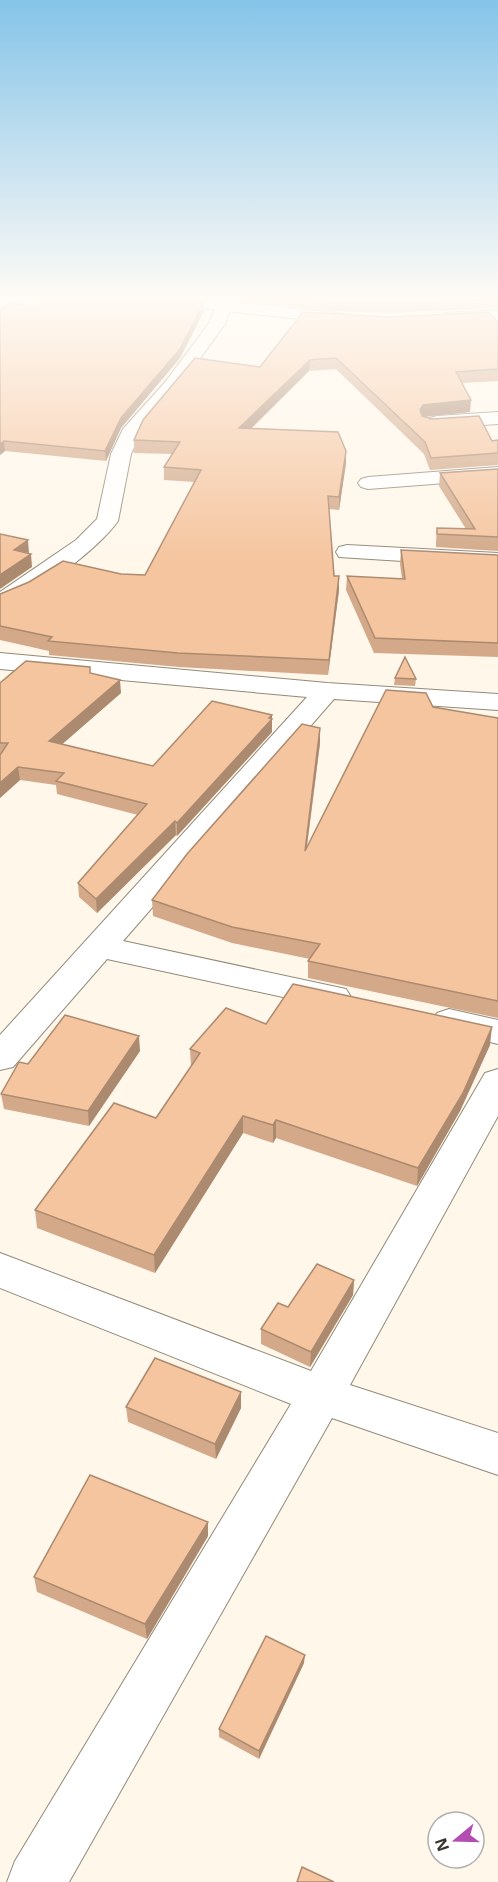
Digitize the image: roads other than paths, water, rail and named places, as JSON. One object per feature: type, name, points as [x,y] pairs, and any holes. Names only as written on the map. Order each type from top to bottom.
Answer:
[{"type":"street","points":[[0,600],[13,595],[84,545],[107,521],[121,454],[133,429],[172,385]]},
{"type":"street","points":[[430,423],[498,418]]},
{"type":"street","points":[[368,483],[498,473]]},
{"type":"street","points":[[347,552],[498,560]]},
{"type":"street","points":[[0,661],[327,691],[498,702]]},
{"type":"street","points":[[0,1058],[327,691]]},
{"type":"street","points":[[98,946],[361,1002]]},
{"type":"street","points":[[418,1015],[498,1032]]},
{"type":"street","points":[[36,1882],[321,1395],[498,1082]]},
{"type":"street","points":[[0,1270],[321,1395],[498,1454]]}]
